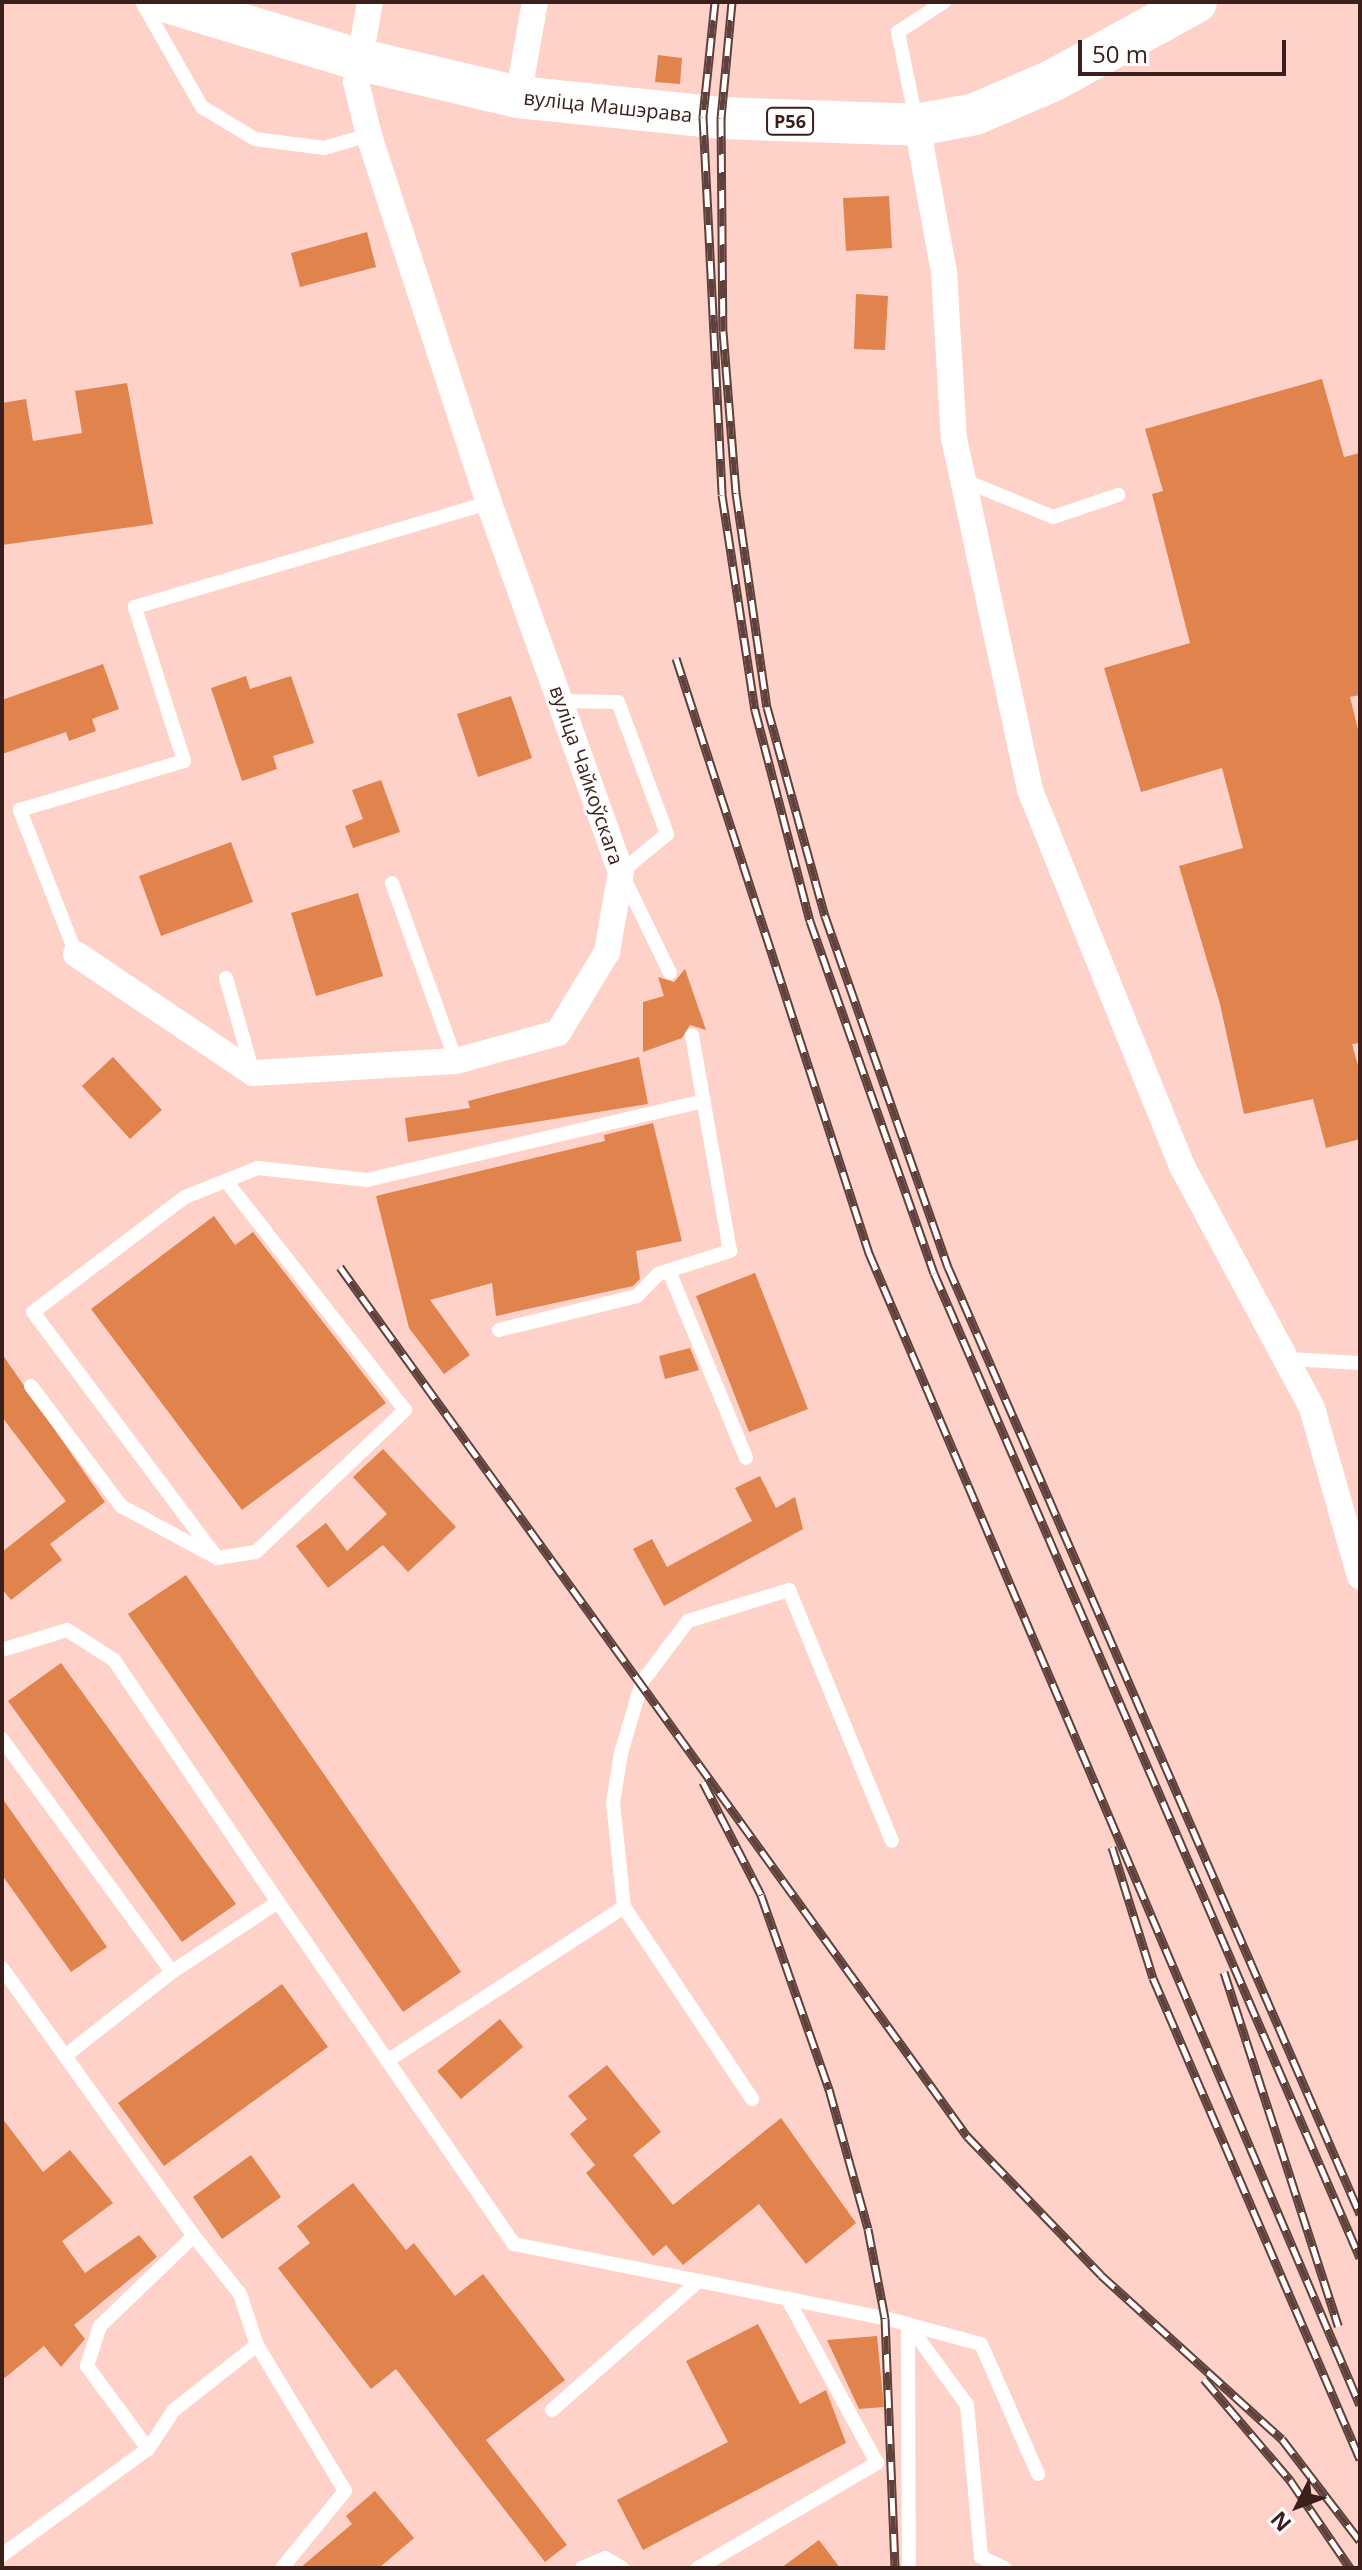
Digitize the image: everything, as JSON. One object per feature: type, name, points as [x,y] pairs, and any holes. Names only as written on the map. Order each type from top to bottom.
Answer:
[{"type":"main road","name":"вуліца Машэрава","points":[[167,2],[357,59],[518,97],[721,118],[917,125],[975,114],[1052,81],[1196,2]]},
{"type":"street","points":[[357,59],[370,2]]},
{"type":"street","points":[[518,97],[535,2]]},
{"type":"street","name":"вуліца Чайкоўскага","points":[[253,1073],[456,1061],[558,1033],[607,952],[621,872],[489,503],[369,135],[357,59]]},
{"type":"street","points":[[917,125],[944,272],[954,438],[1030,790],[1183,1168],[1228,1259],[1290,1359],[1312,1408],[1360,1576]]},
{"type":"street","points":[[76,954],[253,1073]]},
{"type":"lane","points":[[142,2],[202,107],[255,139],[324,148],[369,135]]},
{"type":"lane","points":[[917,125],[898,32],[926,7],[944,2]]},
{"type":"lane","points":[[963,480],[1053,517],[1118,495]]},
{"type":"lane","points":[[76,954],[20,810],[184,761],[135,607],[489,503]]},
{"type":"lane","points":[[561,701],[618,702],[667,834],[621,872],[670,973]]},
{"type":"lane","points":[[392,883],[456,1061]]},
{"type":"lane","points":[[226,978],[253,1073]]},
{"type":"lane","points":[[499,1330],[637,1296],[669,1271],[730,1251],[692,1035]]},
{"type":"lane","points":[[217,1558],[33,1312],[185,1197],[258,1168],[367,1180],[704,1101]]},
{"type":"lane","points":[[31,1386],[121,1506],[217,1558],[256,1552],[405,1410],[226,1181]]},
{"type":"lane","points":[[669,1271],[746,1458]]},
{"type":"lane","points":[[1290,1359],[1360,1363]]},
{"type":"lane","points":[[752,2099],[624,1907],[613,1803],[642,1682],[688,1621],[789,1590],[892,1841]]},
{"type":"lane","points":[[2,1650],[67,1630],[114,1660],[514,2244],[787,2298],[908,2324],[981,2344],[1038,2474]]},
{"type":"lane","points":[[2,1739],[172,1972]]},
{"type":"lane","points":[[65,2056],[172,1972],[278,1902]]},
{"type":"lane","points":[[387,2061],[624,1907]]},
{"type":"lane","points":[[2,1968],[194,2236],[240,2294],[257,2345],[345,2491],[282,2568]]},
{"type":"lane","points":[[148,2449],[87,2366],[100,2326],[194,2236]]},
{"type":"lane","points":[[552,2410],[699,2281]]},
{"type":"lane","points":[[698,2568],[877,2463],[787,2298]]},
{"type":"lane","points":[[908,2324],[909,2568]]},
{"type":"lane","points":[[908,2324],[967,2405],[981,2557],[1005,2568]]},
{"type":"lane","points":[[2,2555],[148,2449],[174,2410],[257,2345]]},
{"type":"lane","points":[[582,2568],[605,2558],[622,2568]]},
{"type":"building","points":[[658,55],[682,58],[680,84],[655,82]]},
{"type":"building","points":[[889,196],[892,248],[846,251],[843,198]]},
{"type":"building","points":[[367,232],[376,267],[300,287],[291,253]]},
{"type":"building","points":[[856,294],[888,296],[885,350],[854,349]]},
{"type":"building","points":[[1322,379],[1344,457],[1360,453],[1360,695],[1350,697],[1360,737],[1360,1043],[1352,1044],[1360,1073],[1360,1139],[1326,1148],[1313,1099],[1244,1114],[1220,1004],[1179,866],[1243,848],[1222,768],[1141,792],[1104,668],[1190,643],[1152,494],[1163,491],[1145,429]]},
{"type":"building","points":[[127,383],[153,524],[2,545],[2,403],[26,399],[33,441],[82,433],[75,391]]},
{"type":"building","points":[[103,664],[119,709],[92,719],[96,731],[69,741],[66,732],[2,754],[2,700]]},
{"type":"building","points":[[246,676],[250,689],[291,676],[314,743],[273,756],[277,769],[242,781],[211,688]]},
{"type":"building","points":[[511,696],[532,758],[478,777],[457,714]]},
{"type":"building","points":[[381,780],[400,832],[353,848],[345,826],[363,819],[352,790]]},
{"type":"building","points":[[231,842],[253,902],[161,936],[139,876]]},
{"type":"building","points":[[358,893],[383,976],[316,996],[291,913]]},
{"type":"building","points":[[685,969],[706,1030],[690,1025],[682,1038],[643,1052],[643,1002],[664,996],[658,977],[674,982]]},
{"type":"building","points":[[113,1057],[162,1110],[130,1139],[82,1086]]},
{"type":"building","points":[[639,1057],[648,1104],[408,1142],[405,1118],[470,1108],[468,1101]]},
{"type":"building","points":[[653,1123],[682,1241],[636,1251],[640,1279],[633,1286],[496,1316],[492,1283],[430,1300],[470,1355],[444,1374],[409,1328],[376,1196],[605,1141],[604,1135]]},
{"type":"building","points":[[214,1216],[235,1245],[253,1232],[386,1403],[242,1510],[91,1309]]},
{"type":"building","points":[[755,1273],[808,1409],[749,1432],[696,1296]]},
{"type":"building","points":[[690,1348],[699,1370],[665,1379],[659,1356]]},
{"type":"building","points":[[2,1354],[105,1502],[50,1544],[62,1560],[11,1600],[2,1589],[2,1552],[66,1501],[2,1417]]},
{"type":"building","points":[[383,1449],[456,1527],[408,1572],[383,1545],[328,1588],[296,1546],[326,1523],[347,1551],[387,1514],[353,1477]]},
{"type":"building","points":[[760,1476],[776,1508],[795,1497],[803,1529],[664,1606],[633,1549],[652,1539],[667,1567],[752,1521],[735,1488]]},
{"type":"building","points":[[186,1575],[461,1972],[403,2012],[128,1614]]},
{"type":"building","points":[[61,1663],[236,1904],[182,1942],[8,1701]]},
{"type":"building","points":[[2,1798],[107,1947],[71,1972],[2,1875]]},
{"type":"building","points":[[282,1984],[328,2047],[164,2166],[118,2103]]},
{"type":"building","points":[[500,2019],[523,2047],[461,2099],[437,2071]]},
{"type":"building","points":[[607,2065],[661,2132],[633,2155],[673,2205],[781,2118],[856,2223],[806,2264],[759,2204],[683,2265],[666,2245],[653,2256],[586,2173],[595,2165],[570,2134],[587,2119],[568,2096]]},
{"type":"building","points":[[2,2118],[43,2172],[70,2150],[113,2203],[62,2241],[85,2273],[139,2235],[157,2257],[74,2325],[85,2339],[61,2367],[44,2346],[2,2380]]},
{"type":"building","points":[[251,2155],[281,2197],[222,2239],[193,2197]]},
{"type":"building","points":[[353,2183],[406,2250],[414,2243],[455,2296],[483,2274],[565,2380],[486,2440],[567,2545],[545,2562],[396,2369],[371,2389],[278,2268],[310,2243],[297,2226]]},
{"type":"building","points":[[758,2324],[800,2404],[826,2390],[846,2443],[643,2550],[617,2500],[728,2442],[686,2361]]},
{"type":"building","points":[[877,2336],[884,2407],[859,2409],[827,2340]]},
{"type":"building","points":[[375,2491],[414,2538],[379,2568],[300,2568],[352,2524],[346,2516]]},
{"type":"building","points":[[819,2540],[840,2568],[781,2568]]},
{"type":"railway","points":[[715,2],[703,117],[722,495],[755,710],[810,921],[934,1273],[1360,2258]]},
{"type":"railway","points":[[732,2],[721,118],[723,331],[736,493],[767,707],[825,916],[948,1267],[1360,2214]]},
{"type":"railway","points":[[676,658],[869,1253],[1360,2405]]},
{"type":"railway","points":[[340,1267],[967,2136],[1101,2275],[1282,2439],[1360,2541]]},
{"type":"railway","points":[[703,1782],[761,1895],[829,2089],[868,2229],[885,2318],[895,2568]]},
{"type":"railway","points":[[1112,1847],[1153,1978],[1360,2459]]},
{"type":"railway","points":[[1224,1972],[1338,2326]]},
{"type":"railway","points":[[1204,2379],[1290,2480],[1350,2568]]}]
